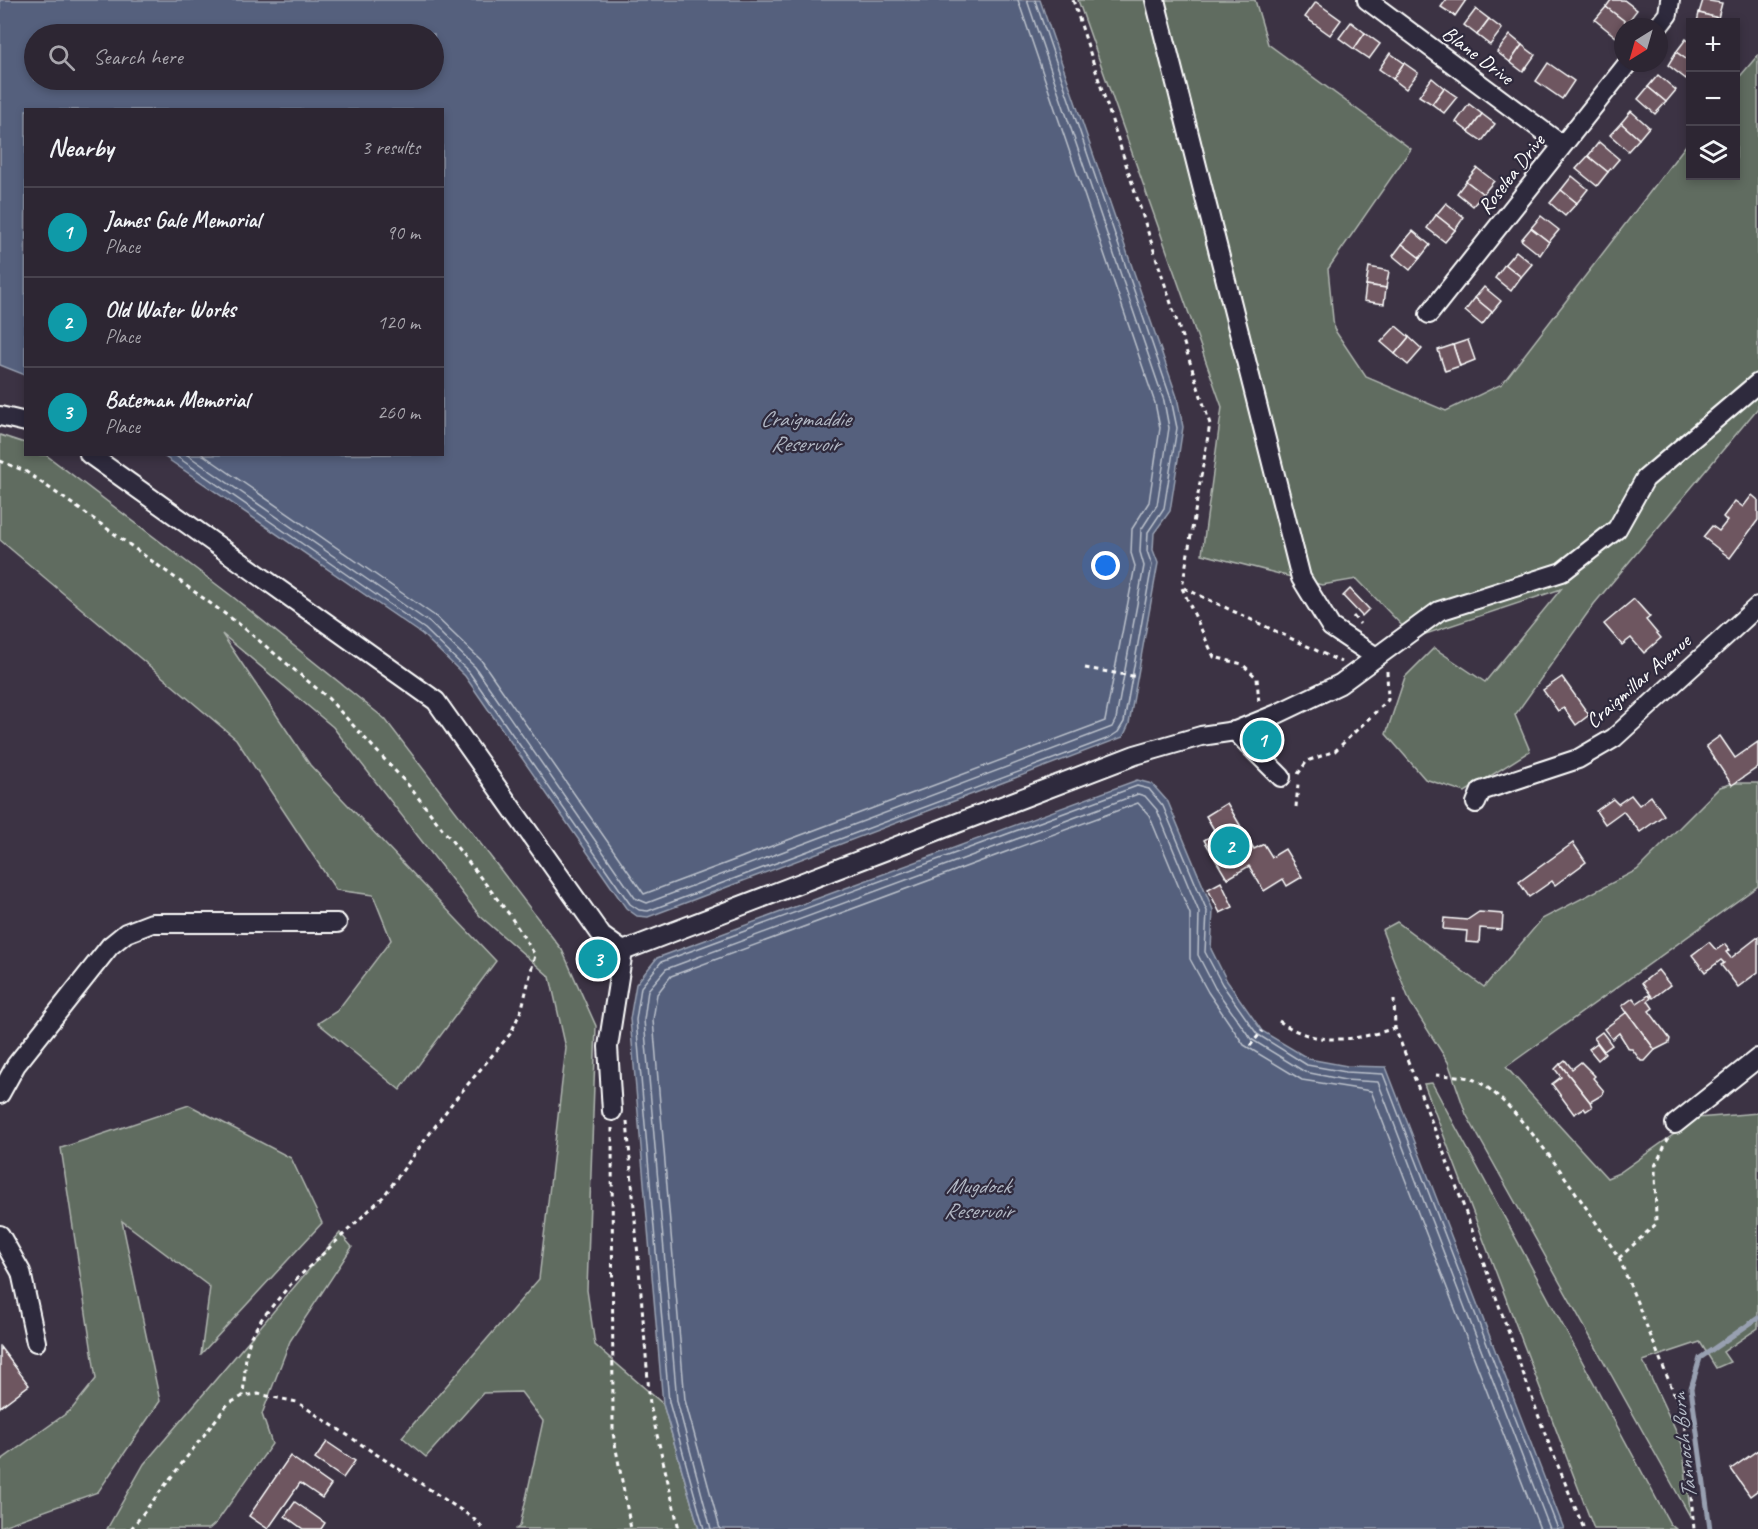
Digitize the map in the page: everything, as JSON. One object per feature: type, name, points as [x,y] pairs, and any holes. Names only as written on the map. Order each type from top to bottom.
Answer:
[{"type":"street","points":[[1155,0],[1301,579],[1331,627],[1369,662]]},
{"type":"street","name":"Blane Drive","points":[[1367,0],[1562,145]]},
{"type":"street","points":[[1665,18],[1668,14],[1670,0]]},
{"type":"street","name":"Roselea Drive","points":[[1429,314],[1621,72]]},
{"type":"street","points":[[623,951],[1135,755],[1201,736],[1235,731],[1340,684],[1439,612],[1562,572],[1617,529],[1645,479],[1758,383]]},
{"type":"street","points":[[0,416],[24,422]]},
{"type":"street","points":[[92,456],[435,701],[602,936],[623,951]]},
{"type":"street","name":"Craigmillar Avenue","points":[[1476,803],[1481,791],[1578,759],[1614,738],[1758,606]]},
{"type":"street","points":[[1235,731],[1281,777]]},
{"type":"street","points":[[0,1094],[23,1056],[110,946],[126,933],[152,923],[337,923]]},
{"type":"street","points":[[619,1116],[608,1047],[623,951]]},
{"type":"street","points":[[1676,1124],[1758,1058]]},
{"type":"street","points":[[0,1235],[21,1272],[36,1342]]},
{"type":"path","points":[[1073,0],[1210,424],[1182,588],[1214,657],[1242,663],[1257,678],[1259,704],[1277,714]]},
{"type":"path","points":[[0,461],[24,471],[98,522],[238,624],[327,697],[409,786],[509,914],[535,955],[522,1008],[511,1033],[453,1102],[383,1197],[290,1285],[263,1317],[252,1336],[246,1355],[243,1396]]},
{"type":"path","points":[[1182,588],[1336,660],[1369,662],[1389,674],[1388,700],[1335,751],[1307,761],[1298,773],[1296,807]]},
{"type":"path","points":[[1353,616],[1364,629]]},
{"type":"path","points":[[1085,668],[1138,677]]},
{"type":"path","points":[[1394,999],[1395,1028],[1452,1174],[1545,1434],[1584,1529]]},
{"type":"path","points":[[1279,1021],[1294,1032],[1318,1040],[1367,1037],[1395,1028]]},
{"type":"path","points":[[1250,1046],[1262,1031]]},
{"type":"path","points":[[1436,1074],[1472,1078],[1494,1091],[1543,1148],[1619,1258],[1684,1418],[1694,1529]]},
{"type":"path","points":[[619,1116],[613,1433],[631,1529]]},
{"type":"path","points":[[619,1116],[650,1405],[679,1529]]},
{"type":"path","points":[[1619,1258],[1656,1224],[1655,1166],[1676,1124]]},
{"type":"path","points":[[131,1529],[206,1429],[228,1404],[243,1396],[258,1394],[297,1402],[473,1518],[483,1529]]},
{"type":"green space","points":[[1078,0],[1255,0],[1268,44],[1411,149],[1328,269],[1334,329],[1366,377],[1446,411],[1502,384],[1686,145],[1686,180],[1740,180],[1740,76],[1758,55],[1758,408],[1594,604],[1515,715],[1530,751],[1465,792],[1425,779],[1386,734],[1405,677],[1434,648],[1485,682],[1561,589],[1414,638],[1357,579],[1322,585],[1202,554],[1222,407]]},
{"type":"green space","points":[[0,435],[24,443],[24,456],[47,456],[233,597],[385,719],[562,950],[596,1026],[587,1290],[595,1345],[663,1404],[699,1529],[516,1529],[520,1526],[543,1421],[521,1392],[483,1393],[426,1457],[402,1437],[539,1279],[566,1048],[550,977],[480,916],[333,727],[222,634],[310,765],[496,961],[400,1090],[318,1023],[337,1011],[391,940],[373,895],[336,890],[236,739],[0,540]]},
{"type":"green space","points":[[1734,783],[1758,783],[1758,886],[1506,1067],[1607,1178],[1619,1173],[1697,1118],[1758,1113],[1758,1328],[1723,1352],[1730,1362],[1716,1368],[1700,1342],[1643,1361],[1682,1444],[1691,1518],[1466,1114],[1448,1062],[1410,1002],[1382,930],[1397,922],[1484,987],[1542,919],[1637,870],[1720,787]]},
{"type":"green space","points":[[1432,1083],[1670,1524],[1676,1529],[1594,1529],[1424,1084]]},
{"type":"green space","points":[[189,1105],[291,1158],[322,1223],[201,1354],[210,1287],[122,1221],[160,1401],[98,1492],[0,1527],[0,1461],[71,1410],[96,1379],[61,1148]]},
{"type":"green space","points":[[340,1233],[352,1247],[290,1341],[262,1414],[272,1444],[216,1523],[209,1529],[107,1529],[144,1464]]},
{"type":"water","name":"Craigmaddie Reservoir","points":[[0,0],[1040,0],[1177,397],[1183,427],[1170,511],[1154,533],[1153,550],[1158,563],[1129,724],[1123,737],[648,917],[637,916],[626,908],[465,676],[422,634],[163,456],[444,456],[444,108],[24,108],[24,375],[0,365]]},
{"type":"water","name":"Mugdock Reservoir","points":[[1137,780],[1152,784],[1168,802],[1213,910],[1211,949],[1227,981],[1262,1031],[1309,1059],[1347,1066],[1386,1067],[1564,1529],[699,1529],[663,1404],[630,1019],[636,984],[657,958]]},
{"type":"building","points":[[1446,0],[1466,0],[1455,16],[1441,7]]},
{"type":"building","points":[[1611,0],[1624,0],[1637,10],[1631,18],[1620,18],[1606,7]]},
{"type":"building","points":[[1703,0],[1722,3],[1718,18],[1699,13]]},
{"type":"building","points":[[1316,2],[1341,20],[1330,35],[1305,17]]},
{"type":"building","points":[[1606,7],[1620,18],[1614,18],[1614,35],[1595,20]]},
{"type":"building","points":[[1476,9],[1489,19],[1477,35],[1464,25]]},
{"type":"building","points":[[1699,13],[1718,18],[1698,18]]},
{"type":"building","points":[[1489,19],[1502,29],[1490,45],[1477,35]]},
{"type":"building","points":[[1351,22],[1365,33],[1354,49],[1339,38]]},
{"type":"building","points":[[1365,33],[1380,44],[1369,59],[1354,49]]},
{"type":"building","points":[[1510,35],[1522,45],[1510,62],[1497,52]]},
{"type":"building","points":[[1686,39],[1686,59],[1676,52]]},
{"type":"building","points":[[1522,45],[1535,55],[1523,72],[1510,62]]},
{"type":"building","points":[[1676,52],[1686,59],[1686,79],[1668,65]]},
{"type":"building","points":[[1390,53],[1404,63],[1393,79],[1379,69]]},
{"type":"building","points":[[1404,63],[1418,73],[1406,89],[1393,79]]},
{"type":"building","points":[[1548,63],[1574,81],[1562,99],[1536,81]]},
{"type":"building","points":[[1658,75],[1676,90],[1666,102],[1648,87]]},
{"type":"building","points":[[1432,78],[1444,88],[1432,104],[1419,96]]},
{"type":"building","points":[[1648,87],[1666,102],[1655,114],[1638,99]]},
{"type":"building","points":[[1444,88],[1457,97],[1444,113],[1432,104]]},
{"type":"building","points":[[1469,104],[1482,114],[1469,132],[1456,122]]},
{"type":"building","points":[[1631,111],[1649,127],[1639,139],[1621,123]]},
{"type":"building","points":[[1482,114],[1495,124],[1482,141],[1469,132]]},
{"type":"building","points":[[1621,123],[1639,139],[1628,151],[1610,135]]},
{"type":"building","points":[[1599,142],[1619,159],[1608,172],[1588,156]]},
{"type":"building","points":[[1588,156],[1608,172],[1597,186],[1576,169]]},
{"type":"building","points":[[1477,168],[1494,181],[1483,194],[1466,181]]},
{"type":"building","points":[[1572,176],[1588,189],[1577,203],[1561,190]]},
{"type":"building","points":[[1466,181],[1483,194],[1473,206],[1457,193]]},
{"type":"building","points":[[1561,190],[1577,203],[1565,216],[1550,203]]},
{"type":"building","points":[[1446,203],[1464,217],[1455,230],[1436,215]]},
{"type":"building","points":[[1436,215],[1455,230],[1445,242],[1427,228]]},
{"type":"building","points":[[1541,216],[1559,230],[1549,242],[1531,228]]},
{"type":"building","points":[[1531,228],[1549,242],[1540,255],[1521,240]]},
{"type":"building","points":[[1413,231],[1430,245],[1420,258],[1402,244]]},
{"type":"building","points":[[1402,244],[1420,258],[1410,270],[1393,256]]},
{"type":"building","points":[[1516,251],[1532,264],[1521,277],[1505,264]]},
{"type":"building","points":[[1505,264],[1521,277],[1511,291],[1495,278]]},
{"type":"building","points":[[1369,267],[1389,271],[1386,288],[1366,285]]},
{"type":"building","points":[[1366,285],[1386,288],[1384,304],[1364,301]]},
{"type":"building","points":[[1484,287],[1501,301],[1492,312],[1475,298]]},
{"type":"building","points":[[1475,298],[1492,312],[1482,325],[1465,311]]},
{"type":"building","points":[[1396,326],[1409,337],[1395,354],[1381,342]]},
{"type":"building","points":[[1409,337],[1422,349],[1408,365],[1395,354]]},
{"type":"building","points":[[1468,340],[1475,360],[1460,366],[1453,345]]},
{"type":"building","points":[[1453,345],[1460,366],[1445,371],[1438,350]]},
{"type":"building","points":[[1752,495],[1758,500],[1758,520],[1730,558],[1703,537],[1712,526],[1719,531],[1727,521],[1723,517],[1735,501],[1743,507]]},
{"type":"building","points":[[1350,589],[1369,609],[1362,616],[1343,596]]},
{"type":"building","points":[[1634,599],[1650,617],[1646,620],[1661,638],[1644,653],[1631,638],[1622,645],[1604,624]]},
{"type":"building","points":[[1562,677],[1589,715],[1576,725],[1564,708],[1558,711],[1543,690]]},
{"type":"building","points":[[1720,736],[1735,758],[1758,742],[1758,767],[1732,785],[1706,746]]},
{"type":"building","points":[[1631,795],[1639,805],[1651,796],[1664,815],[1640,832],[1623,811],[1605,824],[1596,811],[1613,799],[1618,804]]},
{"type":"building","points":[[1227,803],[1254,849],[1264,844],[1272,857],[1285,849],[1302,877],[1287,886],[1283,879],[1264,891],[1249,866],[1227,879],[1204,840],[1216,833],[1206,816]]},
{"type":"building","points":[[1573,843],[1586,862],[1555,885],[1552,881],[1529,897],[1519,882]]},
{"type":"building","points":[[1221,882],[1233,907],[1220,913],[1208,889]]},
{"type":"building","points":[[1479,912],[1503,914],[1502,930],[1480,928],[1479,943],[1466,942],[1467,931],[1443,929],[1444,918],[1467,920]]},
{"type":"building","points":[[1758,937],[1758,972],[1738,987],[1721,965],[1724,963],[1721,960],[1705,972],[1692,955],[1709,942],[1716,950],[1725,944],[1730,950],[1726,952],[1731,958]]},
{"type":"building","points":[[1658,970],[1670,985],[1653,998],[1642,983]]},
{"type":"building","points":[[1649,995],[1651,998],[1648,1001],[1653,1008],[1649,1011],[1670,1039],[1669,1043],[1655,1050],[1622,1006],[1633,998],[1637,1003]]},
{"type":"building","points":[[1627,1012],[1655,1050],[1645,1061],[1641,1061],[1632,1049],[1629,1049],[1619,1033],[1612,1039],[1604,1029]]},
{"type":"building","points":[[1602,1032],[1612,1045],[1604,1051],[1594,1038]]},
{"type":"building","points":[[1597,1043],[1605,1054],[1598,1060],[1589,1049]]},
{"type":"building","points":[[1565,1060],[1572,1069],[1581,1062],[1595,1076],[1593,1078],[1604,1091],[1602,1095],[1590,1102],[1560,1064]]},
{"type":"building","points":[[1560,1064],[1590,1102],[1592,1107],[1586,1111],[1584,1108],[1574,1114],[1552,1084],[1561,1077],[1555,1069]]},
{"type":"building","points":[[0,1347],[29,1385],[0,1407]]},
{"type":"building","points":[[327,1442],[355,1461],[343,1478],[315,1459]]},
{"type":"building","points":[[1758,1450],[1758,1490],[1750,1496],[1731,1469]]},
{"type":"building","points":[[290,1456],[331,1485],[322,1498],[300,1483],[268,1529],[249,1516]]},
{"type":"building","points":[[295,1502],[325,1523],[321,1529],[303,1529],[285,1516]]},
{"type":"waterway","name":"Tannoch Burn","points":[[1710,1529],[1691,1388],[1700,1358],[1758,1318]]},
{"type":"place","name":"James Gale Memorial","points":[[1262,740]]},
{"type":"place","name":"Old Water Works","points":[[1230,846]]},
{"type":"place","name":"Bateman Memorial","points":[[598,959]]}]
